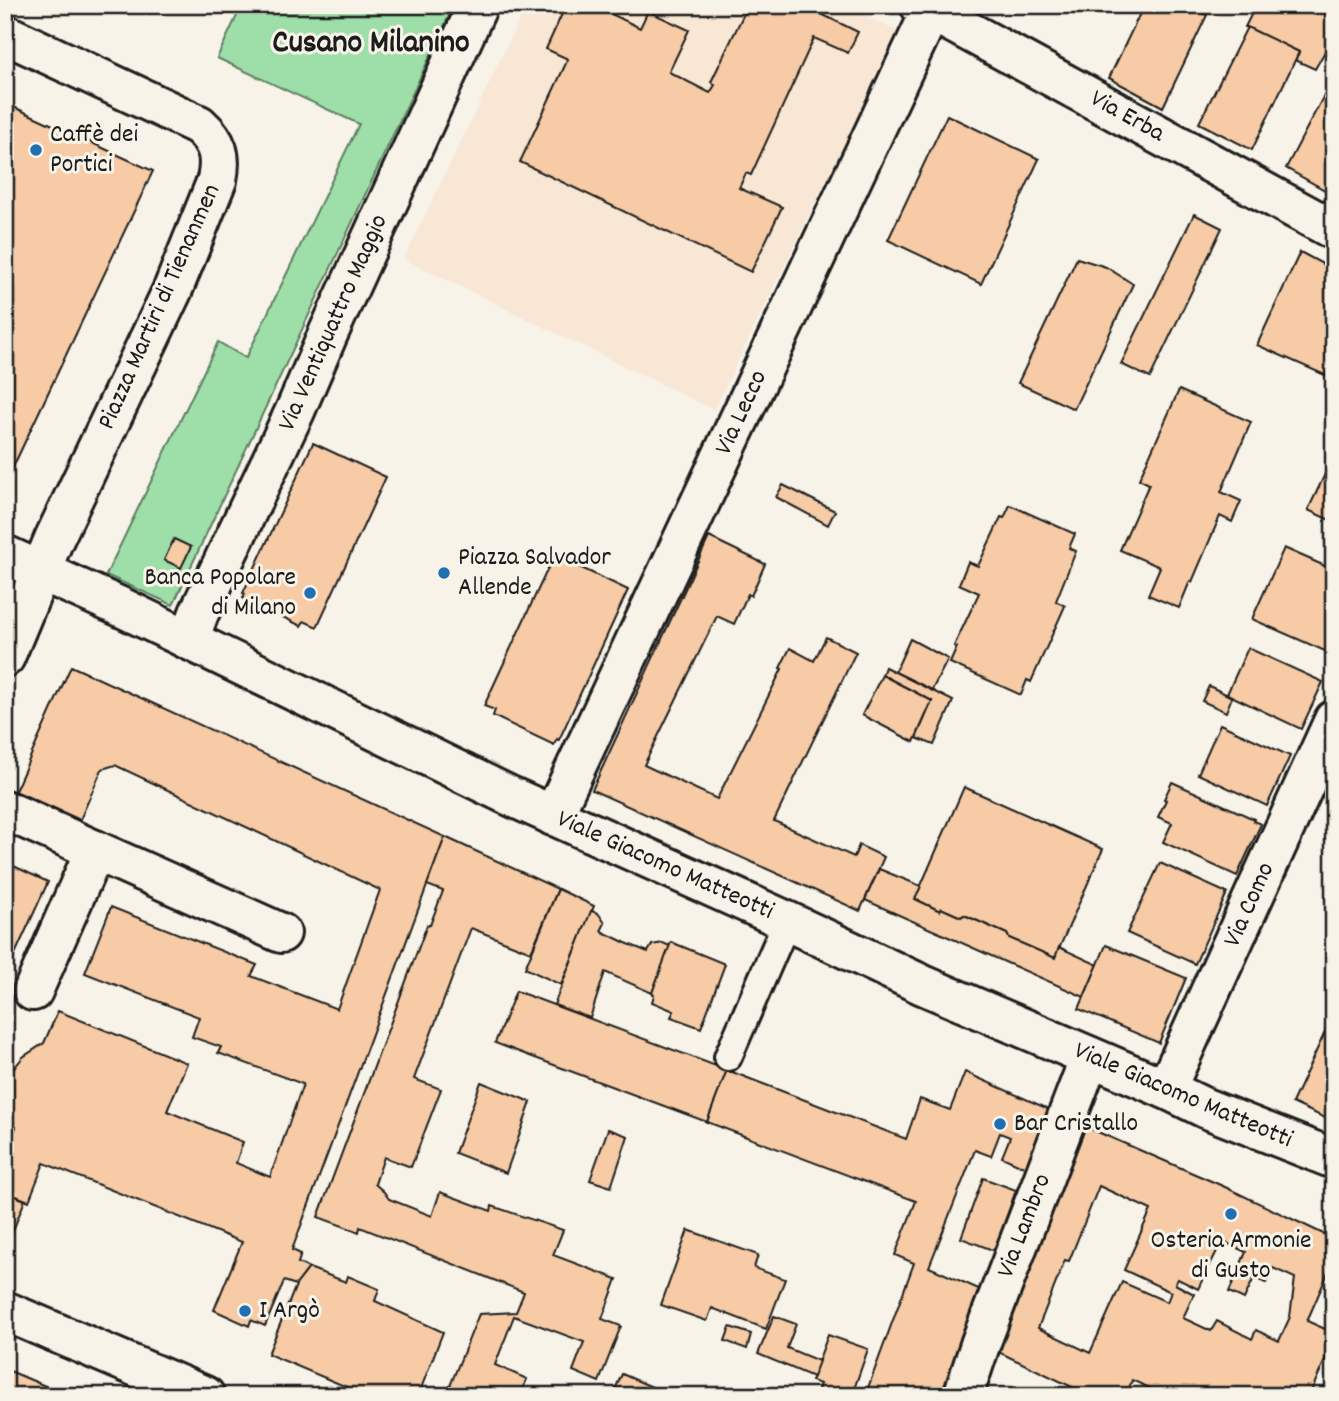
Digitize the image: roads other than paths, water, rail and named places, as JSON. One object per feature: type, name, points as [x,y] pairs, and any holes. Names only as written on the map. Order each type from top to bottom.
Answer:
[{"type":"street","name":"Via Ventiquattro Maggio","points":[[189,640],[199,612],[295,411],[478,5]]},
{"type":"street","name":"Via Erba","points":[[925,8],[1334,230]]},
{"type":"street","name":"Via Lecco","points":[[553,816],[925,8]]},
{"type":"street","name":"Piazza Martiri di Tienanmen","points":[[5,34],[199,125],[210,135],[217,147],[220,165],[217,180],[173,289],[54,539],[5,657]]},
{"type":"street","name":"Viale Giacomo Matteotti","points":[[5,555],[123,608],[553,816],[923,985],[1205,1108],[1334,1159]]},
{"type":"street","name":"Via Como","points":[[1166,1089],[1334,720]]},
{"type":"street","points":[[5,810],[281,933]]},
{"type":"street","points":[[33,991],[95,850]]},
{"type":"street","name":"Via Lambro","points":[[963,1396],[1090,1057]]},
{"type":"street","points":[[5,1311],[205,1396]]},
{"type":"lane","points":[[728,1057],[787,921]]},
{"type":"place","name":"Caffè dei Portici","points":[[36,150]]},
{"type":"place","name":"Piazza Salvador Allende","points":[[444,573]]},
{"type":"place","name":"Banca Popolare di Milano","points":[[310,593]]},
{"type":"place","name":"Bar Cristallo","points":[[1000,1124]]},
{"type":"place","name":"Osteria Armonie di Gusto","points":[[1231,1214]]},
{"type":"place","name":"I Argò","points":[[245,1311]]},
{"type":"district","name":"Cusano Milanino","points":[[371,44]]}]
